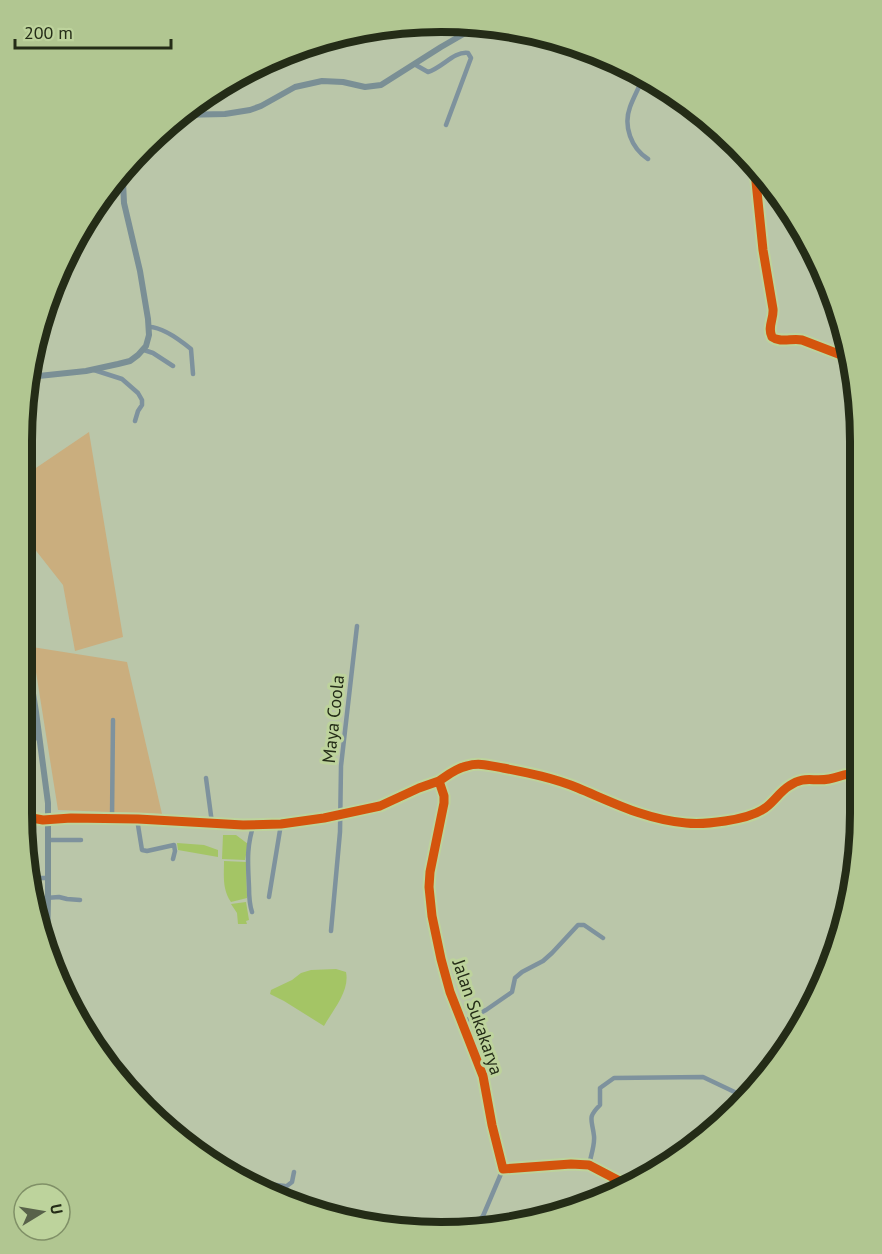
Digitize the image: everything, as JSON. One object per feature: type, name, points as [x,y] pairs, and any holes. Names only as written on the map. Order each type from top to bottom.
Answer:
[{"type":"main road","points":[[193,115],[250,110],[295,87],[322,81],[374,87],[468,32]]},
{"type":"main road","points":[[756,179],[764,257],[774,309],[774,317],[769,327],[772,337],[802,339],[842,355]]},
{"type":"main road","points":[[37,376],[94,370],[130,361],[144,350],[149,327],[140,271],[124,203],[123,183]]},
{"type":"main road","points":[[32,695],[48,803],[47,927]]},
{"type":"street","points":[[414,64],[428,72],[459,53],[468,53],[471,58],[446,125]]},
{"type":"street","points":[[640,83],[629,109],[628,134],[637,150],[648,159]]},
{"type":"street","points":[[149,327],[155,327],[169,334],[191,349],[194,374]]},
{"type":"street","points":[[144,350],[173,366]]},
{"type":"street","points":[[94,370],[122,379],[138,393],[142,405],[135,421]]},
{"type":"street","name":"Maya Coola","points":[[331,931],[340,815],[341,766],[357,626]]},
{"type":"street","points":[[112,819],[113,720]]},
{"type":"street","points":[[32,738],[39,738]]},
{"type":"street","points":[[32,818],[281,824],[381,806],[439,781],[457,769],[474,764],[485,764],[561,782],[651,818],[690,824],[715,822],[758,813],[769,806],[790,785],[801,780],[830,779],[850,774]]},
{"type":"street","points":[[206,778],[212,823]]},
{"type":"street","name":"Jalan Sukakarya","points":[[439,781],[444,803],[429,878],[435,932],[450,992],[483,1076],[503,1169]]},
{"type":"street","points":[[137,819],[143,851],[174,845],[176,851],[173,859]]},
{"type":"street","points":[[252,912],[249,902],[247,862],[254,824]]},
{"type":"street","points":[[269,897],[281,824]]},
{"type":"street","points":[[48,840],[81,840]]},
{"type":"street","points":[[37,878],[48,878]]},
{"type":"street","points":[[40,898],[59,897],[80,900]]},
{"type":"street","points":[[463,1023],[512,992],[515,978],[543,961],[578,925],[584,925],[603,939]]},
{"type":"street","points":[[589,1165],[594,1138],[592,1114],[600,1105],[600,1088],[614,1078],[703,1077],[739,1094]]},
{"type":"street","points":[[479,1221],[503,1169],[571,1164],[589,1165],[620,1181]]},
{"type":"street","points":[[282,1190],[292,1182],[294,1172]]},
{"type":"street","points":[[272,1186],[285,1186]]},
{"type":"shaded area","points":[[89,432],[123,637],[75,651],[63,585],[32,546],[32,471]]},
{"type":"shaded area","points":[[32,647],[127,662],[162,814],[58,810]]},
{"type":"shaded area","points":[[223,835],[236,835],[248,844],[245,860],[222,859]]},
{"type":"shaded area","points":[[177,843],[204,845],[218,850],[218,857],[178,850]]},
{"type":"shaded area","points":[[224,861],[246,862],[247,898],[231,902],[225,887]]},
{"type":"shaded area","points":[[246,902],[249,920],[246,921],[247,924],[238,924],[237,913],[231,904]]},
{"type":"shaded area","points":[[336,969],[346,972],[346,986],[324,1026],[270,994],[271,990],[301,973],[311,970]]},
{"type":"cycle path","points":[[756,179],[763,250],[773,309],[770,330],[772,337],[779,340],[802,340],[842,355]]},
{"type":"cycle path","points":[[439,781],[463,767],[476,764],[490,765],[560,781],[644,815],[694,823],[746,817],[762,810],[795,783],[850,774]]},
{"type":"cycle path","points":[[32,818],[43,820],[138,819],[243,825],[281,824],[380,806],[439,781],[444,803],[430,872],[432,916],[450,992],[483,1076],[503,1169],[571,1164],[589,1165],[620,1181]]}]
